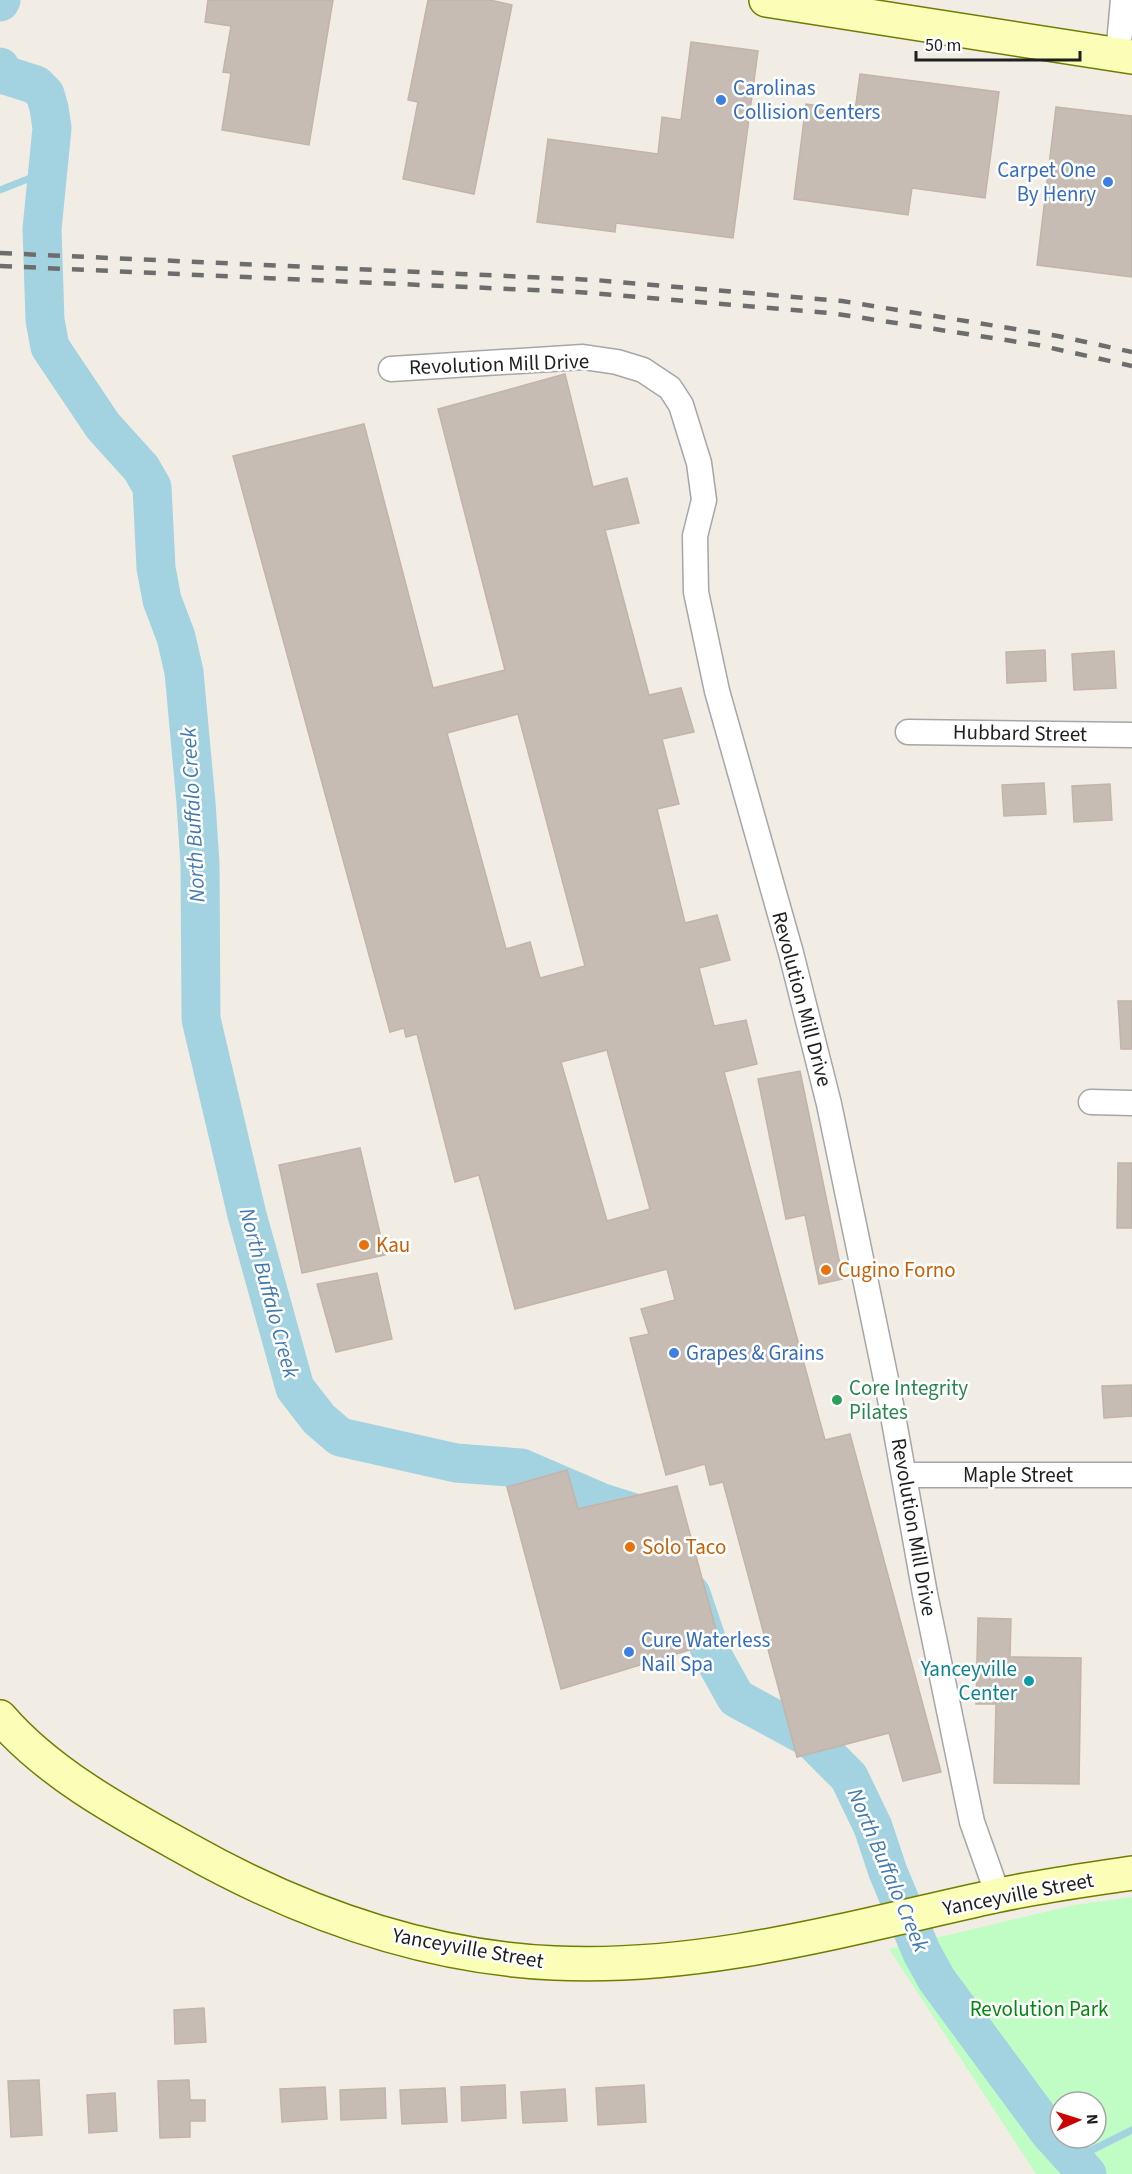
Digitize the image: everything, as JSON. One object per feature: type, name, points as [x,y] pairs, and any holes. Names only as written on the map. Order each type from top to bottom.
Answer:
[{"type":"main road","points":[[766,0],[1125,56]]},
{"type":"main road","name":"Yanceyville Street","points":[[0,1717],[49,1762],[121,1812],[280,1895],[323,1914],[387,1935],[499,1958],[554,1963],[612,1963],[756,1949],[984,1899],[1132,1873]]},
{"type":"street","points":[[1123,0],[1125,56]]},
{"type":"street","name":"Revolution Mill Drive","points":[[391,369],[583,357],[617,362],[643,370],[670,388],[681,405],[699,463],[704,500],[695,536],[698,603],[717,691],[791,953],[830,1104],[972,1822],[984,1899]]},
{"type":"street","name":"Hubbard Street","points":[[908,732],[1132,735]]},
{"type":"street","points":[[1091,1102],[1132,1103]]},
{"type":"street","name":"Maple Street","points":[[903,1475],[1132,1475]]},
{"type":"green space","name":"Revolution Park","points":[[1132,1897],[1132,2174],[1036,2174],[889,1949],[1074,1905]]},
{"type":"building","points":[[208,0],[333,0],[309,145],[222,130],[231,73],[223,72],[231,26],[205,22]]},
{"type":"building","points":[[428,0],[490,0],[512,5],[474,194],[403,179],[418,102],[408,100]]},
{"type":"building","points":[[691,42],[758,51],[733,238],[616,223],[615,232],[537,222],[548,139],[658,154],[662,117],[681,120]]},
{"type":"building","points":[[860,74],[999,92],[985,198],[912,188],[908,215],[794,199],[806,104],[855,111]]},
{"type":"building","points":[[1056,107],[1132,116],[1132,277],[1037,265]]},
{"type":"building","points":[[565,374],[593,487],[627,478],[639,523],[605,530],[649,695],[681,688],[694,732],[662,739],[679,804],[657,809],[685,923],[717,915],[730,960],[699,968],[714,1026],[746,1020],[757,1064],[724,1072],[825,1440],[850,1434],[941,1772],[903,1781],[889,1733],[797,1757],[723,1482],[710,1485],[705,1464],[666,1475],[630,1338],[649,1334],[641,1309],[675,1300],[667,1269],[515,1309],[479,1175],[455,1182],[417,1034],[406,1037],[404,1028],[390,1032],[233,456],[364,424],[433,688],[505,670],[438,409]],"holes":[[[518,714],[585,966],[540,978],[530,942],[506,949],[447,733]],[[607,1050],[650,1209],[607,1221],[561,1062]]]},
{"type":"building","points":[[1045,650],[1046,681],[1007,683],[1006,652]]},
{"type":"building","points":[[1114,651],[1116,688],[1074,690],[1072,654]]},
{"type":"building","points":[[1044,783],[1046,814],[1004,816],[1002,785]]},
{"type":"building","points":[[1110,784],[1112,820],[1074,822],[1072,786]]},
{"type":"building","points":[[1118,1001],[1132,1001],[1132,1049],[1121,1049]]},
{"type":"building","points":[[800,1071],[843,1279],[819,1284],[805,1215],[786,1219],[758,1079]]},
{"type":"building","points":[[360,1148],[385,1255],[302,1273],[279,1165]]},
{"type":"building","points":[[1118,1163],[1132,1163],[1132,1228],[1117,1228]]},
{"type":"building","points":[[377,1273],[392,1339],[336,1352],[317,1284]]},
{"type":"building","points":[[1132,1385],[1132,1416],[1104,1418],[1102,1386]]},
{"type":"building","points":[[567,1470],[578,1509],[677,1486],[719,1641],[561,1689],[507,1487]]},
{"type":"building","name":"Yanceyville Center","points":[[978,1618],[1011,1619],[1010,1657],[1081,1658],[1079,1784],[994,1783],[996,1704],[976,1704]]},
{"type":"building","points":[[204,2008],[206,2042],[175,2044],[174,2010]]},
{"type":"building","points":[[39,2080],[42,2135],[11,2137],[8,2081]]},
{"type":"building","points":[[189,2080],[190,2100],[205,2100],[205,2121],[190,2121],[190,2137],[160,2138],[158,2081]]},
{"type":"building","points":[[505,2085],[506,2118],[462,2121],[461,2087]]},
{"type":"building","points":[[644,2085],[646,2122],[598,2125],[596,2088]]},
{"type":"building","points":[[325,2087],[327,2119],[282,2122],[280,2089]]},
{"type":"building","points":[[385,2088],[386,2118],[341,2120],[340,2090]]},
{"type":"building","points":[[445,2088],[447,2122],[402,2124],[400,2090]]},
{"type":"building","points":[[565,2089],[567,2121],[523,2123],[521,2092]]},
{"type":"building","points":[[115,2093],[117,2131],[89,2133],[87,2095]]},
{"type":"waterway","name":"North Buffalo Creek","points":[[0,67],[5,75],[36,85],[45,94],[49,108],[52,128],[42,229],[45,320],[50,347],[103,426],[141,468],[152,487],[156,568],[162,600],[176,637],[184,672],[200,864],[201,1019],[247,1215],[295,1388],[319,1419],[340,1437],[456,1463],[521,1468],[600,1502],[654,1519]]},
{"type":"waterway","points":[[0,190],[48,171]]},
{"type":"waterway","name":"North Buffalo Creek","points":[[691,1594],[711,1653],[736,1698],[810,1738],[849,1777],[873,1827],[888,1872],[922,1953],[937,1980],[1049,2132],[1087,2174]]},
{"type":"waterway","points":[[1074,2159],[1132,2130]]},
{"type":"railway","points":[[0,253],[595,280],[842,301],[1058,336],[1132,352]]},
{"type":"railway","points":[[0,266],[577,292],[831,313],[1038,345],[1132,366]]},
{"type":"place","name":"Carolinas Collision Centers","points":[[721,100]]},
{"type":"place","name":"Carpet One By Henry","points":[[1108,182]]},
{"type":"place","name":"Kau","points":[[364,1245]]},
{"type":"place","name":"Cugino Forno","points":[[826,1270]]},
{"type":"place","name":"Grapes & Grains","points":[[674,1353]]},
{"type":"place","name":"Core Integrity Pilates","points":[[837,1400]]},
{"type":"place","name":"Solo Taco","points":[[630,1547]]},
{"type":"place","name":"Cure Waterless Nail Spa","points":[[629,1652]]},
{"type":"place","name":"Yanceyville Center","points":[[1029,1681]]}]
